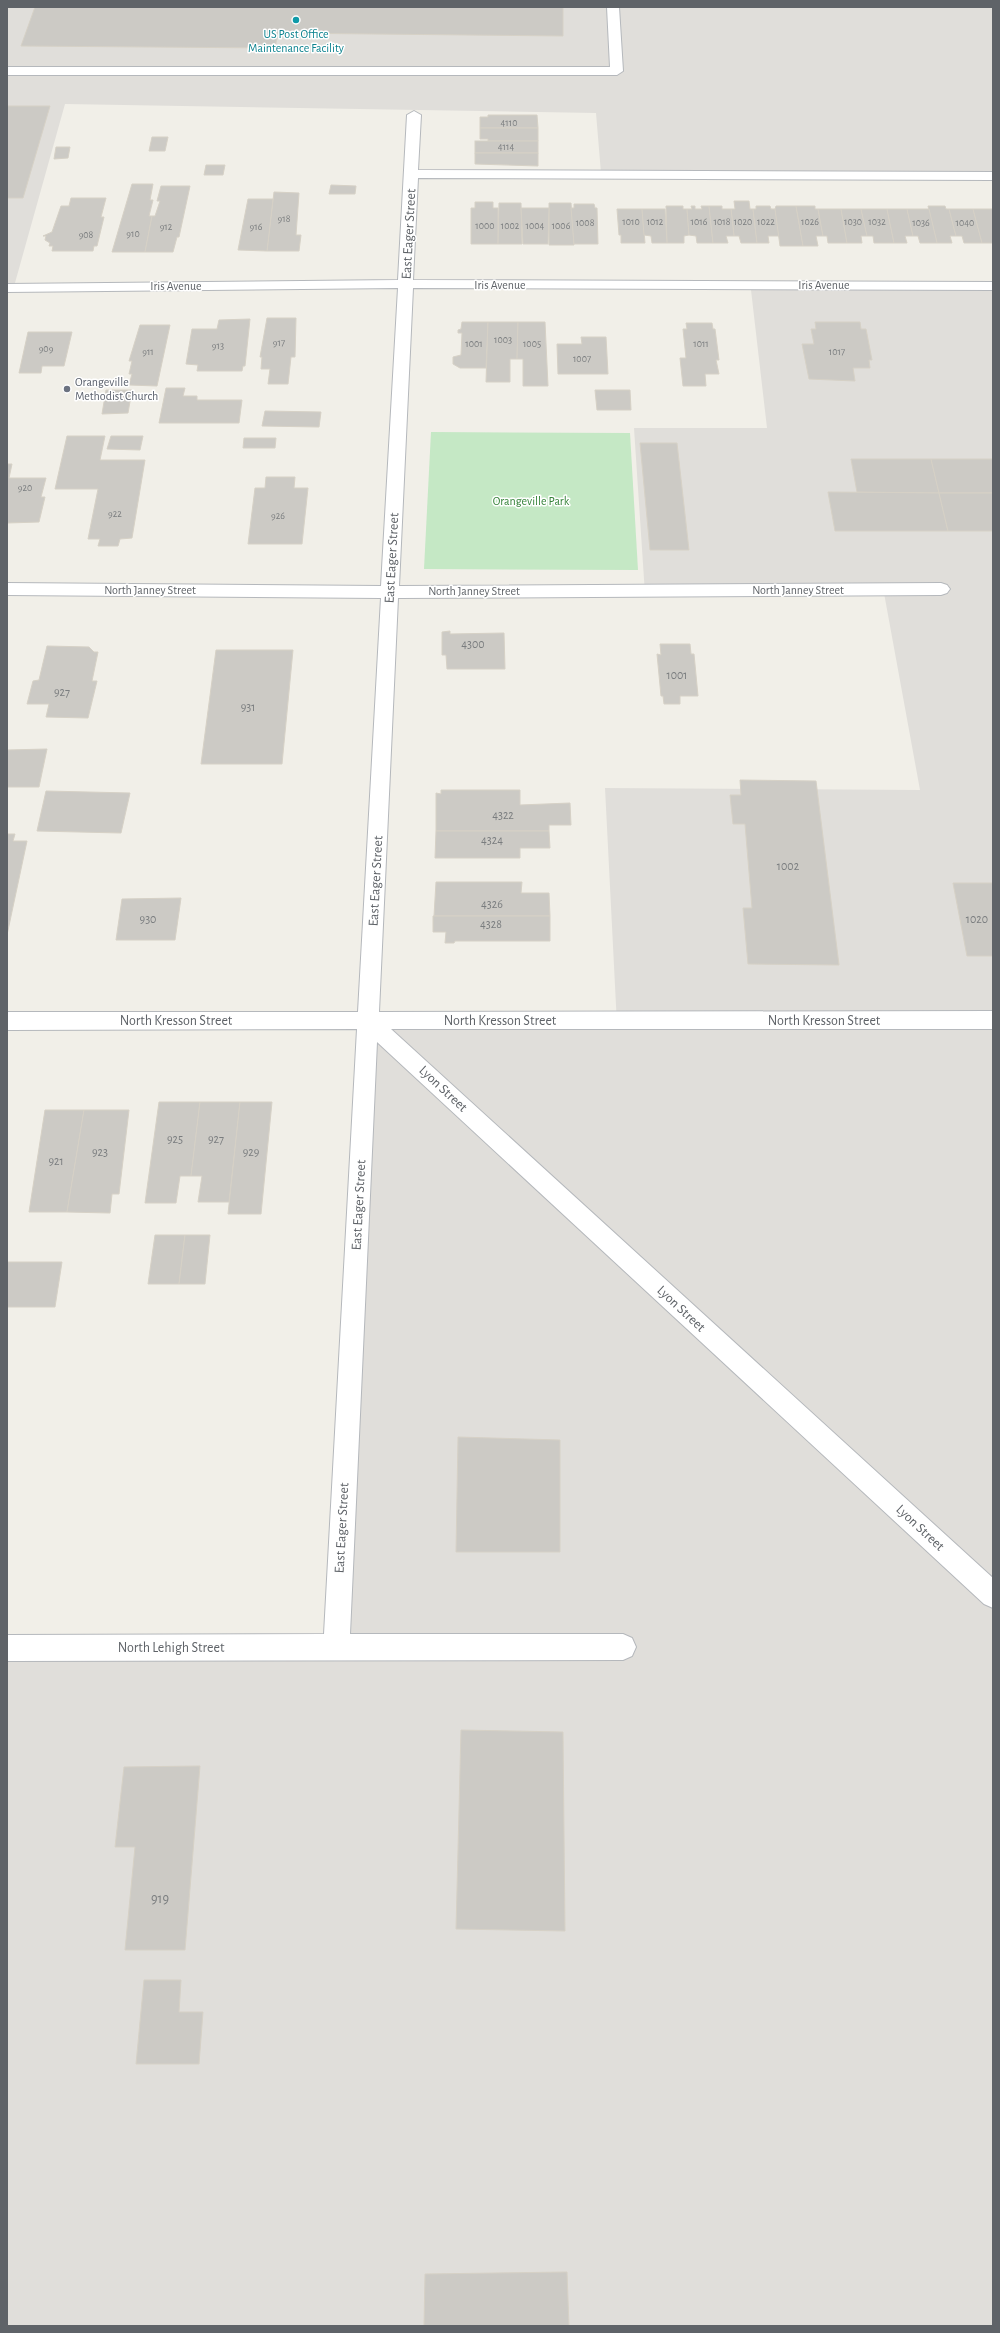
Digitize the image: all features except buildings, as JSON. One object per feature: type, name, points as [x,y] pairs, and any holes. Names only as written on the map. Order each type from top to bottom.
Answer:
[{"type":"street","points":[[7,71],[618,71],[613,7]]},
{"type":"street","name":"East Eager Street","points":[[336,1647],[391,592],[414,115]]},
{"type":"street","points":[[412,174],[993,176]]},
{"type":"street","name":"Iris Avenue","points":[[7,288],[406,284],[993,286]]},
{"type":"street","name":"North Janney Street","points":[[7,589],[391,592],[941,589]]},
{"type":"street","name":"North Kresson Street","points":[[7,1021],[369,1022],[993,1020]]},
{"type":"street","name":"Lyon Street","points":[[369,1022],[993,1595]]},
{"type":"street","name":"North Lehigh Street","points":[[7,1648],[623,1647]]},
{"type":"shaded area","points":[[7,7],[993,7],[993,174],[601,173],[596,113],[65,104],[13,290],[7,290]]},
{"type":"shaded area","points":[[751,290],[993,290],[993,2326],[7,2326],[7,1647],[332,1641],[358,1026],[617,1025],[605,788],[920,790],[884,593],[645,594],[634,428],[767,428]]},
{"type":"green space","name":"Orangeville Park","points":[[431,432],[630,433],[638,570],[424,569]]},
{"type":"place","name":"US Post Office Maintenance Facility","points":[[296,20]]},
{"type":"place","name":"Orangeville Methodist Church","points":[[67,389]]}]
